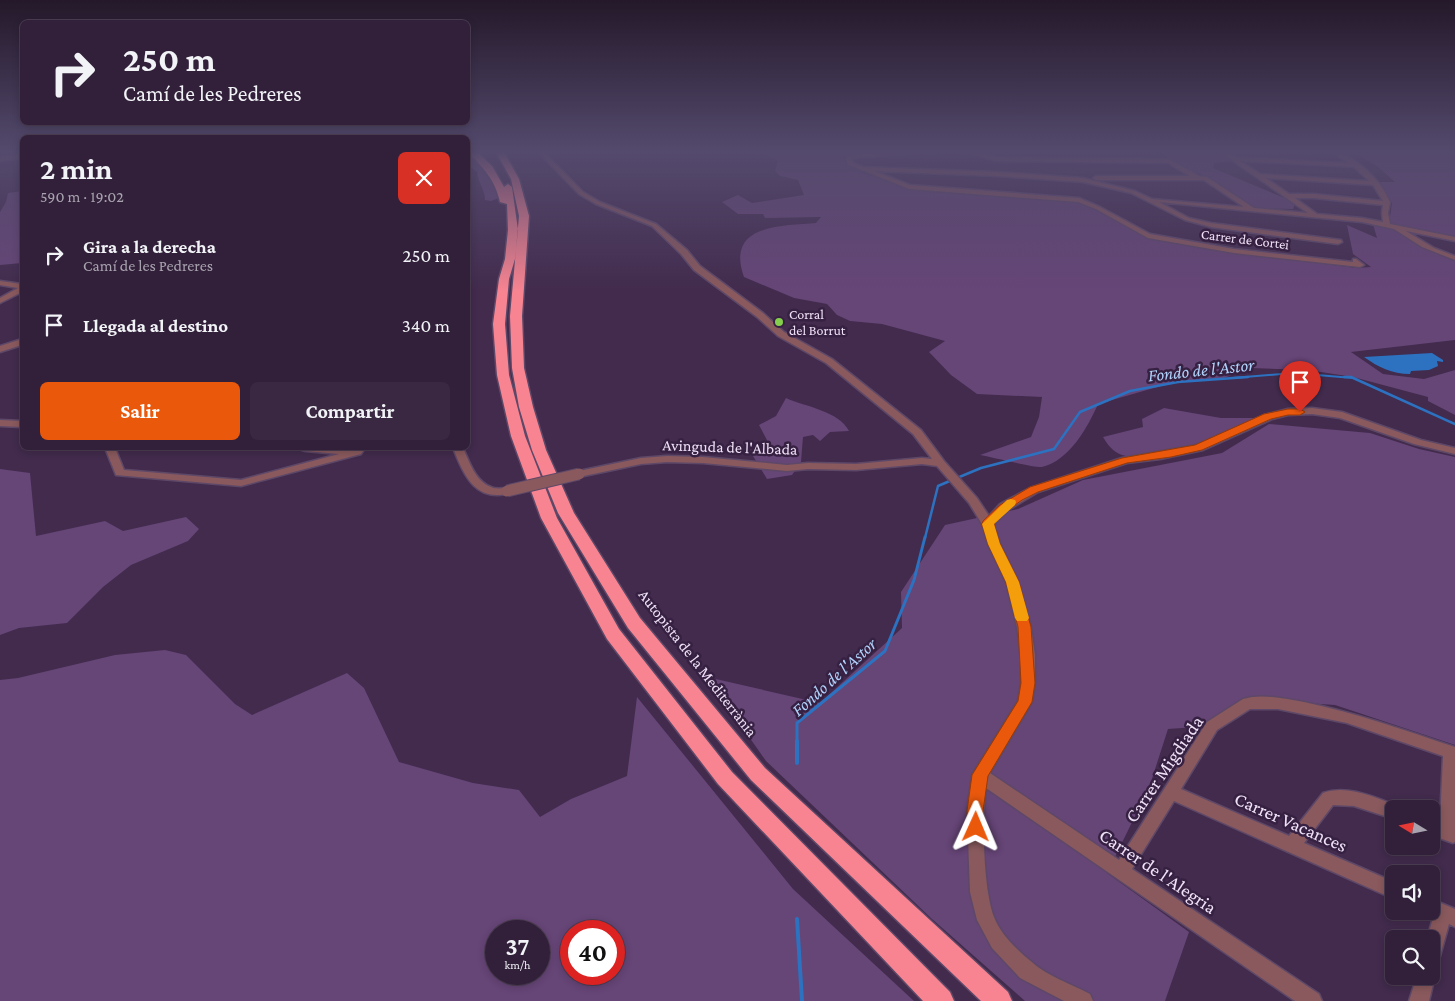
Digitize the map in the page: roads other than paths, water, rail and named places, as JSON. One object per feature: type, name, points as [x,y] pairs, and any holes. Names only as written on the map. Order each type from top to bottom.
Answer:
[{"type":"highway","points":[[504,199],[506,220],[504,279],[499,324],[506,394],[518,436],[549,518],[613,634],[725,778],[940,1001]]},
{"type":"highway","points":[[504,279],[512,241],[512,209],[510,199]]},
{"type":"highway","name":"Autopista de la Mediterrània","points":[[520,199],[524,226],[516,316],[518,368],[526,407],[539,450],[566,513],[634,623],[758,774],[999,1001]]},
{"type":"highway","points":[[524,226],[528,199]]},
{"type":"street","points":[[590,199],[598,204],[654,225],[684,252],[697,268],[760,315],[781,334],[829,360],[917,432],[940,463],[973,501],[988,524],[994,544],[1012,582],[1024,627],[1028,683],[1025,702],[980,775],[975,811],[979,892],[986,920],[998,942],[1027,971],[1083,1001]]},
{"type":"street","name":"Carrer de Cortei","points":[[1062,199],[1079,200],[1098,208],[1148,236],[1234,252],[1360,265],[1356,261]]},
{"type":"street","points":[[1147,199],[1315,215],[1390,225],[1455,239]]},
{"type":"street","points":[[1147,199],[1180,216],[1211,225],[1338,242]]},
{"type":"street","points":[[1237,199],[1253,209]]},
{"type":"street","points":[[1291,199],[1315,215]]},
{"type":"street","points":[[1342,199],[1387,203]]},
{"type":"street","points":[[1385,199],[1387,203],[1385,213],[1390,225],[1417,243],[1455,258]]},
{"type":"street","points":[[0,283],[20,288]]},
{"type":"street","points":[[0,301],[20,289]]},
{"type":"street","points":[[0,349],[20,343]]},
{"type":"street","points":[[988,524],[1004,507],[1018,497],[1034,490],[1126,460],[1168,455],[1199,448],[1268,417],[1288,412],[1312,411],[1342,415],[1418,442],[1455,451]]},
{"type":"street","points":[[0,423],[20,424]]},
{"type":"street","points":[[111,450],[120,474],[241,483],[358,450]]},
{"type":"street","name":"Avinguda de l'Albada","points":[[459,450],[471,477],[481,488],[495,493],[507,492],[641,461],[667,459],[703,460],[787,468],[808,466],[875,466],[922,461],[940,463]]},
{"type":"street","name":"Carrer Migdiada","points":[[1120,871],[1212,726],[1248,703],[1278,703],[1347,717],[1453,753]]},
{"type":"street","points":[[1451,834],[1453,753]]},
{"type":"street","name":"Carrer de l'Alegria","points":[[980,775],[1312,1001]]},
{"type":"street","name":"Carrer Vacances","points":[[1171,792],[1385,887]]},
{"type":"street","points":[[1291,846],[1329,798],[1340,796],[1360,800],[1385,809]]},
{"type":"street","points":[[1438,930],[1443,913]]},
{"type":"street","points":[[1419,1001],[1423,985]]},
{"type":"water","points":[[1432,353],[1443,360],[1443,362],[1437,361],[1438,366],[1429,370],[1411,371],[1410,374],[1397,373],[1386,369],[1364,357]]},
{"type":"waterway","name":"Fondo de l'Astor","points":[[1232,378],[1293,373],[1353,378]]},
{"type":"waterway","name":"Fondo de l'Astor","points":[[957,478],[981,468],[1054,449],[1080,412],[1130,391],[1178,382],[1248,377]]},
{"type":"waterway","name":"Fondo de l'Astor","points":[[1344,377],[1351,377],[1455,424]]},
{"type":"waterway","name":"Fondo de l'Astor","points":[[925,538],[938,486],[952,480]]},
{"type":"waterway","name":"Fondo de l'Astor","points":[[797,763],[797,723],[885,651],[914,580],[925,537]]},
{"type":"waterway","name":"Fondo de l'Astor","points":[[797,919],[802,1001]]},
{"type":"place","name":"Corral del Borrut","points":[[779,322]]}]
